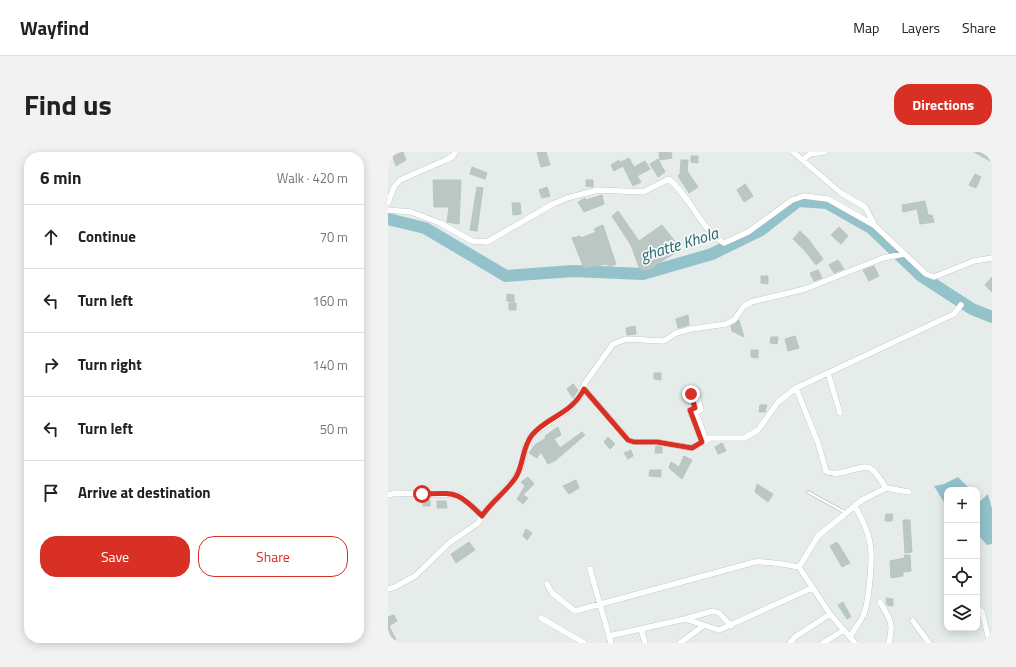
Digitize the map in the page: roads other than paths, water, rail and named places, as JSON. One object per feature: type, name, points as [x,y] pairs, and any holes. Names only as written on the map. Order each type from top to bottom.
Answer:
[{"type":"street","points":[[388,203],[394,187],[400,180],[446,160],[453,156],[455,152]]},
{"type":"street","points":[[793,152],[841,193],[865,207],[874,225]]},
{"type":"street","points":[[803,160],[810,154],[825,152]]},
{"type":"street","points":[[388,210],[411,212],[440,223],[472,241],[487,242],[553,204],[567,198],[598,190],[643,192],[669,179],[680,188],[712,236],[724,244],[748,232],[792,200],[804,196],[828,198],[874,225],[926,274],[934,278],[974,260],[992,258]]},
{"type":"street","points":[[388,589],[395,587],[415,576],[449,543],[472,528],[515,478],[521,467],[527,441],[534,433],[569,409],[580,397],[585,383],[613,344],[620,340],[664,341],[676,333],[691,329],[726,324],[734,320],[744,306],[751,302],[805,289],[883,258],[904,254]]},
{"type":"street","points":[[584,389],[628,440],[634,442],[657,442],[684,448],[692,448],[704,441],[744,438],[764,423],[778,402],[796,388],[954,314],[961,305]]},
{"type":"street","points":[[828,373],[840,413]]},
{"type":"street","points":[[796,388],[818,443],[826,471],[830,474],[867,467],[872,469],[886,488]]},
{"type":"street","points":[[696,392],[701,410],[696,413],[704,441],[690,410],[695,408],[691,394],[696,392]]},
{"type":"street","points":[[799,567],[818,536],[862,500],[886,488],[909,492]]},
{"type":"street","points":[[388,495],[396,493],[457,495],[465,499],[482,516]]},
{"type":"street","points":[[850,637],[865,609],[872,560],[870,542],[863,521],[855,506]]},
{"type":"street","points":[[547,584],[552,593],[575,611],[755,562],[766,561],[799,567],[830,614],[855,643]]},
{"type":"street","points":[[590,569],[611,643]]},
{"type":"street","points":[[685,619],[719,630],[731,626],[812,588]]},
{"type":"street","points":[[880,602],[891,620],[893,628],[889,643]]},
{"type":"street","points":[[980,610],[982,612],[990,643]]},
{"type":"street","points":[[609,636],[685,619],[713,611],[719,613],[731,626]]},
{"type":"street","points":[[790,643],[795,637],[830,614]]},
{"type":"street","points":[[541,618],[584,643]]},
{"type":"street","points":[[913,621],[929,643]]},
{"type":"street","points":[[680,643],[703,626]]},
{"type":"street","points":[[641,629],[645,643]]},
{"type":"street","points":[[823,643],[844,630]]},
{"type":"lane","points":[[808,492],[847,513]]},
{"type":"water","points":[[958,477],[968,487],[944,487],[944,502],[934,486],[944,484]]},
{"type":"water","points":[[988,494],[992,509],[992,544],[987,545],[980,537],[980,501]]},
{"type":"waterway","name":"ghatte Khola","points":[[388,219],[425,228],[506,276],[573,271],[643,274],[712,254],[761,230],[798,201],[827,203],[871,228],[921,276],[972,309],[992,317]]}]
